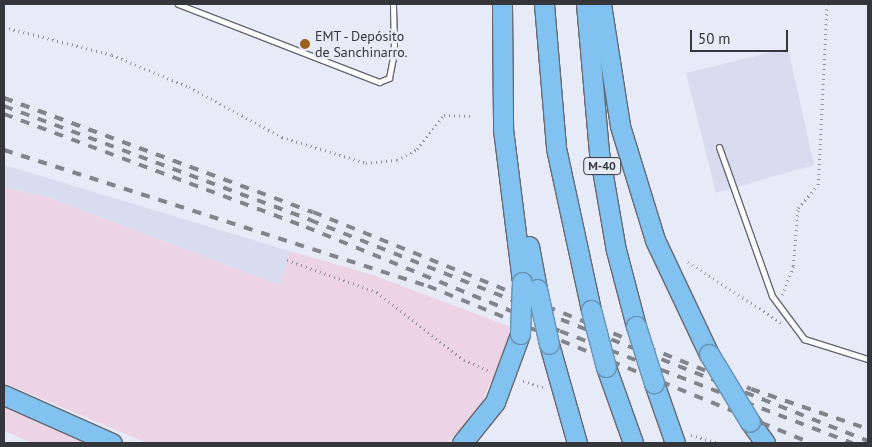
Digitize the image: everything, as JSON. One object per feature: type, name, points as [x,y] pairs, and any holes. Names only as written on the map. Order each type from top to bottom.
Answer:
[{"type":"highway","points":[[502,4],[502,27],[530,285],[549,344],[576,443]]},
{"type":"highway","name":"M-40","points":[[543,4],[556,148],[591,310],[606,368],[632,443]]},
{"type":"highway","name":"M-40","points":[[586,4],[599,152],[616,250],[636,326],[674,443]]},
{"type":"highway","points":[[601,4],[620,126],[655,240],[709,354],[750,422],[765,443]]},
{"type":"highway","points":[[462,443],[495,402],[520,334],[530,285]]},
{"type":"highway","points":[[4,395],[112,443]]},
{"type":"lane","points":[[178,4],[379,82],[389,78],[394,52],[393,4]]},
{"type":"lane","points":[[719,146],[778,305],[804,339],[868,359]]},
{"type":"path","points":[[778,305],[793,266],[798,208],[818,184],[827,4]]},
{"type":"path","points":[[4,27],[112,55],[189,87],[282,137],[366,163],[397,160],[416,148],[444,116],[474,116]]},
{"type":"path","points":[[287,260],[377,292],[464,360],[490,371]]},
{"type":"path","points":[[688,262],[777,322],[797,330]]},
{"type":"path","points":[[523,381],[542,387]]},
{"type":"path","points":[[691,434],[719,443]]},
{"type":"shaded area","points":[[788,48],[814,165],[716,193],[686,73]]},
{"type":"shaded area","points":[[4,165],[290,251],[280,285],[47,197],[4,187]]},
{"type":"shaded area","points":[[4,187],[47,197],[280,285],[290,251],[373,275],[511,327],[507,348],[475,415],[447,443],[147,443],[4,383]]},
{"type":"shaded area","points":[[4,406],[88,443],[33,443],[4,431]]},
{"type":"railway","points":[[4,98],[313,212],[751,389],[868,429]]},
{"type":"railway","points":[[4,106],[310,220],[868,441]]},
{"type":"railway","points":[[4,114],[306,227],[560,331],[852,443]]},
{"type":"railway","points":[[4,150],[428,286],[811,443]]},
{"type":"place","name":"EMT - Depósito de Sanchinarro.","points":[[305,44]]}]
